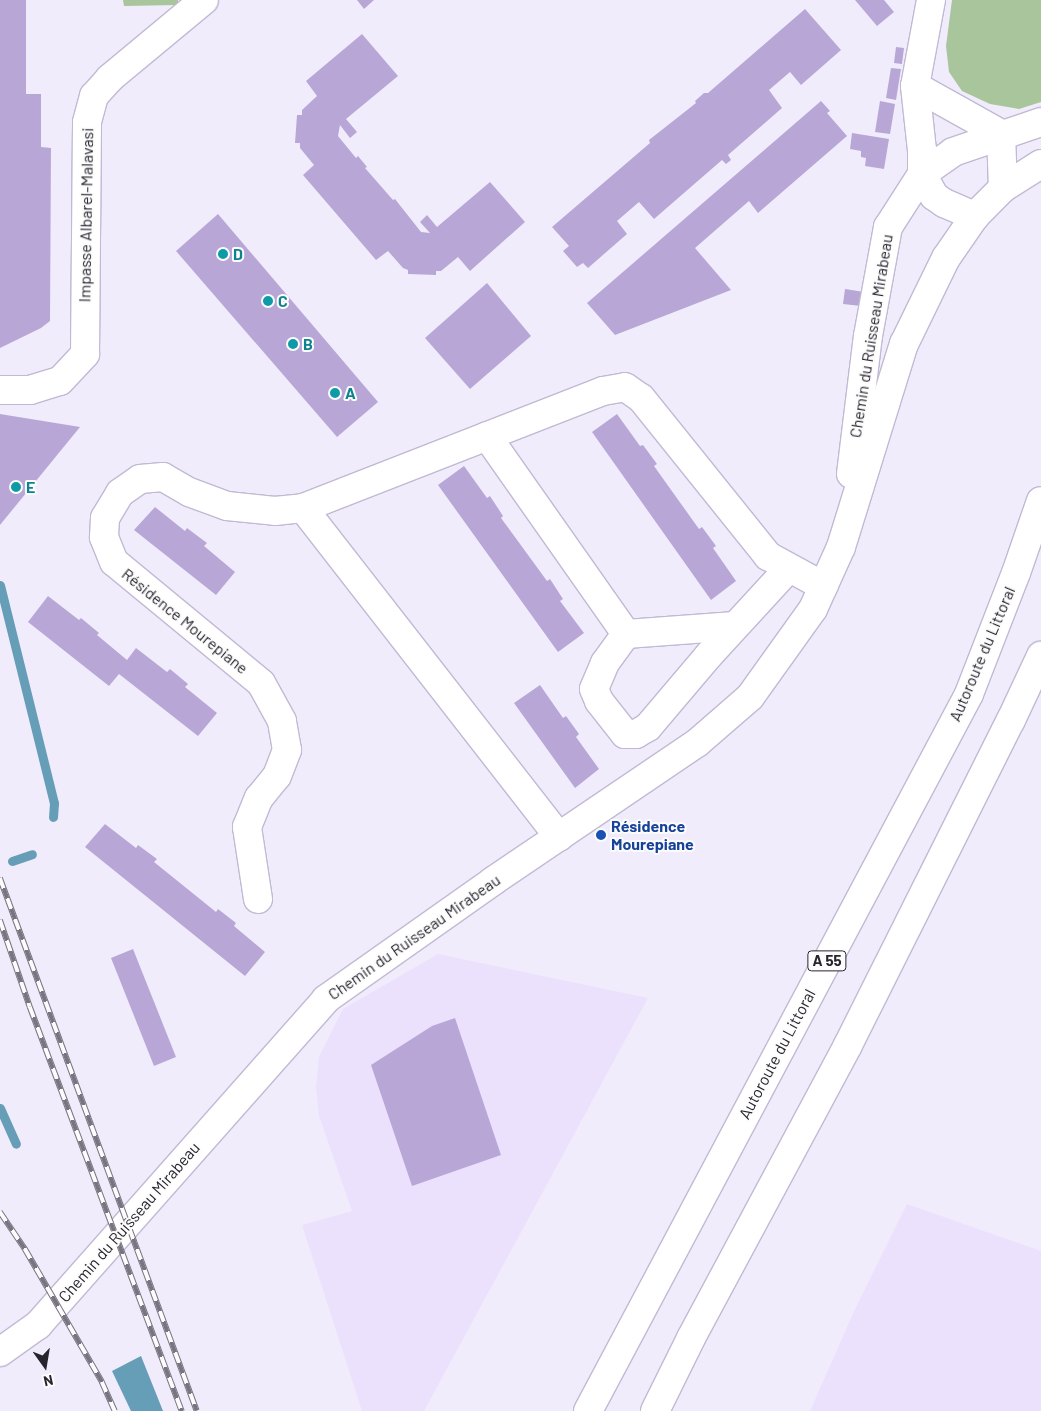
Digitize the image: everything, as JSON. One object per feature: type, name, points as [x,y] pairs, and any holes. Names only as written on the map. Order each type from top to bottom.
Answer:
[{"type":"main road","name":"Impasse Albarel-Malavasi","points":[[0,390],[30,390],[60,382],[85,354],[87,122],[94,96],[110,78],[204,0]]},
{"type":"main road","points":[[931,0],[915,86],[922,150],[922,174],[934,196],[944,203],[975,216]]},
{"type":"main road","points":[[915,86],[1001,134],[1003,188]]},
{"type":"main road","name":"Chemin du Ruisseau Mirabeau","points":[[841,548],[868,336],[888,227],[922,174],[953,152],[1001,134],[1041,122]]},
{"type":"main road","name":"Chemin du Ruisseau Mirabeau","points":[[0,1352],[38,1325],[326,999],[493,881],[697,743],[750,697],[813,609],[841,548],[904,344],[946,258],[975,216],[1003,188],[1041,164]]},
{"type":"main road","name":"Résidence Mourepiane","points":[[258,899],[247,827],[259,798],[277,776],[287,750],[282,720],[261,683],[114,562],[104,537],[105,518],[120,493],[140,479],[163,477],[189,492],[227,506],[275,511],[303,508],[603,391],[625,387],[641,398],[768,556],[823,586]]},
{"type":"main road","points":[[487,436],[626,634]]},
{"type":"main road","name":"Autoroute du Littoral","points":[[588,1411],[969,694],[1016,573],[1041,501]]},
{"type":"main road","points":[[303,508],[559,837]]},
{"type":"main road","points":[[736,626],[626,634],[605,663],[594,689],[599,701],[625,734],[636,734],[648,727],[789,568]]},
{"type":"main road","points":[[655,1411],[691,1338],[848,1045],[1012,720],[1041,656]]},
{"type":"shaded area","points":[[438,954],[648,998],[424,1411],[362,1411],[302,1225],[352,1211],[319,1116],[316,1088],[319,1057],[343,1009]]},
{"type":"shaded area","points":[[907,1204],[1041,1251],[1041,1411],[810,1411],[855,1309]]},
{"type":"green space","points":[[123,0],[178,0],[178,5],[124,6]]},
{"type":"green space","points":[[952,0],[1041,0],[1041,102],[1019,109],[990,104],[962,91],[949,72],[946,46]]},
{"type":"water","points":[[141,1356],[163,1411],[131,1411],[112,1371]]},
{"type":"building","points":[[0,0],[26,0],[26,94],[41,94],[41,147],[51,148],[50,321],[41,328],[0,348]]},
{"type":"building","points":[[357,0],[374,0],[364,9]]},
{"type":"building","points":[[855,0],[884,0],[894,12],[877,26]]},
{"type":"building","points":[[805,9],[841,50],[801,85],[790,72],[769,90],[782,108],[728,155],[731,160],[726,164],[722,160],[654,219],[639,202],[617,221],[627,234],[588,268],[583,263],[577,267],[563,251],[569,246],[552,227],[650,143],[649,140],[696,103],[695,101],[704,93],[708,93]]},
{"type":"building","points":[[362,34],[398,76],[346,119],[357,132],[350,138],[340,125],[338,136],[356,158],[358,156],[367,167],[365,168],[393,200],[395,199],[421,232],[430,233],[420,222],[427,215],[437,227],[490,182],[525,222],[470,271],[458,257],[441,271],[436,271],[436,275],[408,274],[408,270],[403,268],[388,251],[376,260],[303,175],[314,165],[300,148],[300,143],[295,143],[297,115],[302,115],[302,110],[317,96],[306,81]]},
{"type":"building","points":[[896,47],[904,48],[902,64],[894,63]]},
{"type":"building","points":[[891,68],[901,69],[896,100],[886,98]]},
{"type":"building","points":[[821,101],[830,111],[827,113],[847,136],[758,213],[749,201],[695,248],[731,290],[615,335],[587,303]]},
{"type":"building","points":[[880,101],[895,104],[890,134],[875,132]]},
{"type":"building","points":[[852,133],[889,139],[884,169],[865,166],[866,158],[861,157],[861,151],[850,149]]},
{"type":"building","points":[[218,214],[378,402],[337,437],[176,251]]},
{"type":"building","points":[[487,283],[531,336],[470,389],[425,338]]},
{"type":"building","points":[[845,289],[864,292],[861,306],[843,304]]},
{"type":"building","name":"E","points":[[0,414],[80,427],[0,525]]},
{"type":"building","points":[[617,414],[640,446],[643,445],[657,464],[654,466],[699,529],[702,527],[716,546],[713,548],[736,581],[711,600],[592,432]]},
{"type":"building","points":[[464,466],[487,498],[490,496],[503,516],[501,518],[547,581],[550,579],[563,599],[560,601],[584,633],[558,652],[438,485]]},
{"type":"building","points":[[155,507],[185,531],[187,528],[207,543],[204,546],[235,572],[216,595],[134,530]]},
{"type":"building","points":[[48,596],[79,620],[81,618],[99,633],[97,635],[127,660],[136,648],[167,672],[170,669],[188,684],[185,687],[217,713],[198,736],[119,674],[109,686],[28,622]]},
{"type":"building","points":[[540,685],[563,718],[566,716],[579,734],[576,737],[599,769],[575,788],[514,703]]},
{"type":"building","points":[[105,824],[136,848],[138,845],[157,859],[154,862],[216,912],[218,909],[236,923],[234,926],[265,952],[245,976],[85,847]]},
{"type":"building","points":[[133,949],[176,1057],[154,1066],[111,958]]},
{"type":"building","points":[[455,1018],[501,1155],[412,1186],[371,1065],[432,1026]]},
{"type":"waterway","points":[[0,585],[54,803],[53,817]]},
{"type":"waterway","points":[[12,861],[32,854]]},
{"type":"waterway","points":[[0,1108],[16,1144]]},
{"type":"railway","points":[[0,878],[197,1411]]},
{"type":"railway","points":[[0,920],[30,1007],[182,1411]]},
{"type":"railway","points":[[0,1212],[25,1249],[102,1382],[115,1411]]},
{"type":"place","name":"D","points":[[223,254]]},
{"type":"place","name":"C","points":[[268,301]]},
{"type":"place","name":"B","points":[[293,344]]},
{"type":"place","name":"A","points":[[335,393]]},
{"type":"place","name":"E","points":[[16,487]]},
{"type":"place","name":"Résidence Mourepiane","points":[[601,835]]}]
